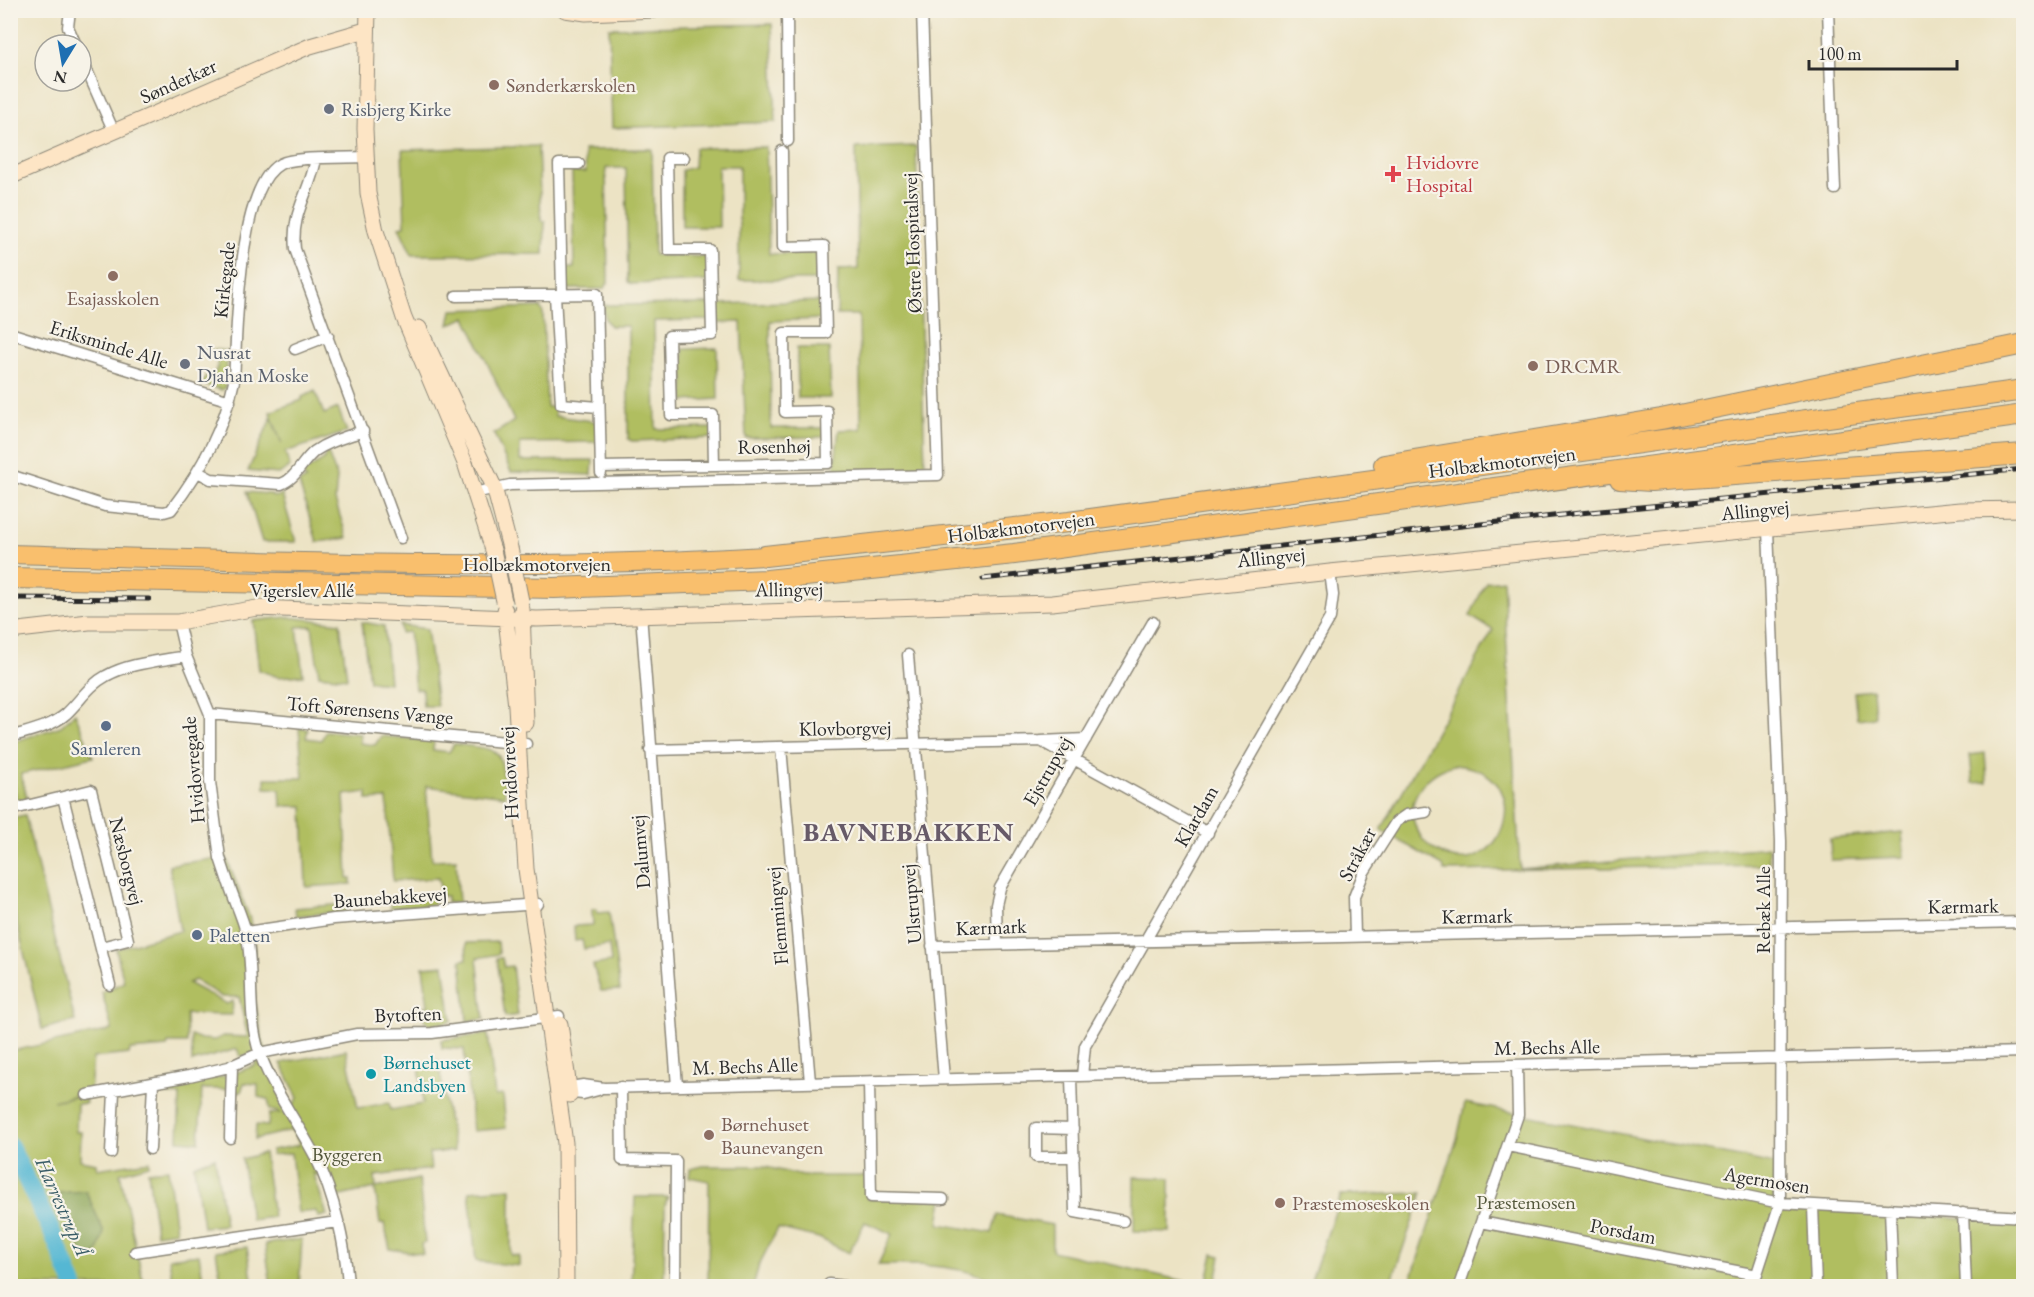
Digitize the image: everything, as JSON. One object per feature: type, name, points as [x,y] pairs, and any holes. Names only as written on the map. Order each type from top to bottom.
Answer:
[{"type":"highway","points":[[1146,511],[1202,494],[1661,419],[2024,344]]},
{"type":"highway","name":"Holbækmotorvejen","points":[[765,556],[1146,511],[2024,390]]},
{"type":"highway","name":"Holbækmotorvejen","points":[[10,578],[554,588],[756,581],[891,569],[1014,554],[2024,415]]},
{"type":"highway","points":[[1578,476],[1651,481],[2024,454]]},
{"type":"main road","name":"Holbækmotorvejen","points":[[10,554],[271,562],[542,566],[765,556]]},
{"type":"street","points":[[70,10],[68,27],[71,33]]},
{"type":"street","name":"Hvidovrevej","points":[[368,10],[366,30],[368,193],[376,231],[394,280],[404,318],[449,423],[493,550],[504,601],[522,743]]},
{"type":"street","points":[[565,10],[586,13],[655,10]]},
{"type":"street","points":[[787,10],[788,141]]},
{"type":"street","name":"Østre Hospitalsvej","points":[[922,10],[938,475]]},
{"type":"street","points":[[1828,10],[1835,189]]},
{"type":"street","name":"Sønderkær","points":[[10,177],[310,46],[366,30]]},
{"type":"street","points":[[93,84],[114,132]]},
{"type":"street","name":"Rosenhøj","points":[[601,467],[828,463],[827,411],[785,412],[784,333],[826,333],[824,246],[783,247],[782,151]]},
{"type":"street","name":"Kirkegade","points":[[10,475],[105,506],[164,512],[171,510],[198,472],[223,423],[230,401],[234,381],[243,252],[248,225],[263,183],[272,169],[283,162],[366,157]]},
{"type":"street","name":"Rosenhøj","points":[[684,158],[667,158],[669,250],[710,250],[712,335],[669,336],[671,416],[713,415],[714,465]]},
{"type":"street","points":[[316,159],[312,180],[295,217],[293,229],[295,249],[401,538]]},
{"type":"street","points":[[579,164],[559,164],[558,294],[561,404],[599,407]]},
{"type":"street","name":"Hvidovrevej","points":[[394,280],[494,487],[521,601],[522,743],[534,905],[566,1090],[576,1196],[575,1287]]},
{"type":"street","points":[[456,296],[597,294],[601,482]]},
{"type":"street","name":"Eriksminde Alle","points":[[10,333],[230,401]]},
{"type":"street","points":[[295,349],[328,336]]},
{"type":"street","points":[[198,472],[211,479],[281,484],[288,481],[314,452],[328,443],[363,431]]},
{"type":"street","name":"Rosenhøj","points":[[474,493],[494,487],[601,482],[938,475]]},
{"type":"street","name":"Allingvej","points":[[522,619],[1052,603],[1330,572],[1960,510],[2024,509]]},
{"type":"street","name":"Rebæk Alle","points":[[1753,1287],[1780,1203],[1782,928],[1767,530]]},
{"type":"street","name":"Klardam","points":[[1076,1077],[1085,1046],[1330,618],[1334,595],[1330,572]]},
{"type":"street","name":"Vigerslev Allé","points":[[10,631],[89,622],[178,622],[257,608],[522,619]]},
{"type":"street","name":"Dalumvej","points":[[641,614],[677,1086]]},
{"type":"street","name":"Hvidovregade","points":[[178,622],[186,656],[210,714],[210,782],[220,858],[246,932],[251,1016],[260,1053],[277,1091],[318,1161],[337,1222],[348,1287]]},
{"type":"street","name":"Ejstrupvej","points":[[997,944],[996,905],[1000,888],[1153,622]]},
{"type":"street","name":"Ulstrupvej","points":[[908,655],[944,1079]]},
{"type":"street","points":[[10,737],[53,722],[65,714],[95,682],[108,674],[123,668],[186,656]]},
{"type":"street","name":"Toft Sørensens Vænge","points":[[210,714],[522,743]]},
{"type":"street","name":"Klovborgvej","points":[[650,750],[1086,739]]},
{"type":"street","name":"Klovborgvej","points":[[1041,741],[1208,833]]},
{"type":"street","name":"Flemmingvej","points":[[781,747],[810,1082]]},
{"type":"street","name":"Næsborgvej","points":[[11,808],[91,790],[128,940],[100,947]]},
{"type":"street","points":[[63,797],[110,985]]},
{"type":"street","name":"Stråkær","points":[[1355,936],[1354,897],[1364,872],[1396,822],[1406,815],[1426,812]]},
{"type":"street","name":"Baunebakkevej","points":[[246,932],[334,919],[534,905]]},
{"type":"street","name":"Kærmark","points":[[932,946],[2024,922]]},
{"type":"street","name":"Bytoften","points":[[260,1053],[357,1034],[432,1033],[554,1017]]},
{"type":"street","name":"M. Bechs Alle","points":[[566,1090],[2024,1052]]},
{"type":"street","points":[[87,1095],[114,1092],[232,1065],[260,1053]]},
{"type":"street","points":[[230,1138],[232,1065]]},
{"type":"street","points":[[1459,1287],[1519,1109],[1517,1066]]},
{"type":"street","points":[[1076,1077],[1075,1212],[1123,1221]]},
{"type":"street","points":[[869,1082],[871,1197],[943,1199]]},
{"type":"street","points":[[150,1149],[153,1083]]},
{"type":"street","points":[[621,1087],[622,1160],[676,1161],[675,1287]]},
{"type":"street","name":"Hvidovrevej","points":[[566,1090],[566,1287]]},
{"type":"street","points":[[111,1153],[114,1092]]},
{"type":"street","points":[[1074,1129],[1035,1128],[1036,1157],[1074,1157]]},
{"type":"street","name":"Agermosen","points":[[1508,1146],[1780,1203],[2024,1217]]},
{"type":"street","points":[[1813,1206],[1816,1287]]},
{"type":"street","points":[[1890,1209],[1893,1287]]},
{"type":"street","points":[[1963,1213],[1966,1287]]},
{"type":"street","points":[[135,1252],[337,1222]]},
{"type":"street","name":"Porsdam","points":[[1481,1222],[1757,1275]]},
{"type":"street","points":[[829,1287],[829,1284],[844,1287]]},
{"type":"green space","points":[[772,24],[776,122],[612,128],[609,28]]},
{"type":"green space","points":[[538,146],[541,221],[545,221],[544,254],[412,255],[399,227],[405,226],[402,150]]},
{"type":"green space","points":[[916,146],[925,469],[834,472],[839,430],[861,429],[859,315],[837,315],[838,270],[858,269],[856,148]]},
{"type":"green space","points":[[766,147],[769,254],[820,253],[821,280],[739,280],[739,166],[718,166],[719,227],[682,227],[682,170],[694,167],[695,148]]},
{"type":"green space","points":[[652,149],[654,255],[710,257],[711,281],[632,284],[628,282],[626,168],[606,168],[608,283],[603,289],[569,289],[562,285],[561,268],[574,268],[572,172],[586,172],[584,150]]},
{"type":"green space","points":[[825,301],[822,319],[770,321],[771,428],[825,428],[825,437],[746,438],[741,322],[717,323],[716,304]]},
{"type":"green space","points":[[711,304],[711,320],[654,321],[656,429],[714,428],[714,438],[632,441],[628,439],[628,326],[610,326],[605,319],[603,305]]},
{"type":"green space","points":[[540,307],[543,313],[547,407],[554,407],[555,416],[600,422],[600,442],[520,443],[520,461],[593,460],[592,475],[511,472],[494,434],[514,421],[466,317],[449,325],[452,310]]},
{"type":"green space","points":[[717,348],[718,399],[684,401],[683,349]]},
{"type":"green space","points":[[797,348],[829,348],[831,398],[798,398]]},
{"type":"green space","points":[[206,349],[228,351],[225,388],[222,390],[201,384],[206,376],[214,374],[218,365],[215,357],[207,355]]},
{"type":"green space","points":[[315,391],[324,414],[338,408],[347,432],[285,452],[290,467],[279,474],[248,471],[271,418],[282,444],[270,412],[302,400],[302,397]]},
{"type":"green space","points":[[326,448],[337,477],[335,500],[347,538],[317,542],[299,483],[306,479],[302,473],[324,460]]},
{"type":"green space","points":[[247,492],[270,494],[274,497],[282,495],[296,542],[262,542]]},
{"type":"green space","points":[[1503,580],[1520,869],[1769,847],[1769,865],[1445,871],[1443,866],[1381,830],[1493,630],[1470,616],[1486,582]],"holes":[[[1453,765],[1481,771],[1498,785],[1505,803],[1504,822],[1496,840],[1483,853],[1465,859],[1444,855],[1430,847],[1420,835],[1412,812],[1414,801],[1424,783]]]},
{"type":"green space","points":[[287,617],[340,623],[347,678],[319,675],[312,626],[297,627],[303,675],[278,677],[259,670],[253,621]]},
{"type":"green space","points":[[362,622],[384,626],[389,683],[369,681]]},
{"type":"green space","points":[[400,625],[427,629],[437,706],[423,706],[422,689],[415,689],[409,632],[401,633]]},
{"type":"green space","points":[[1873,690],[1875,717],[1857,719],[1854,692]]},
{"type":"green space","points":[[75,713],[93,757],[21,774],[27,798],[17,801],[11,773],[10,743],[61,726]]},
{"type":"green space","points":[[299,728],[308,729],[306,738],[321,740],[326,731],[361,734],[360,743],[375,745],[381,736],[434,741],[433,750],[449,752],[454,744],[491,750],[496,754],[502,767],[505,796],[426,786],[432,860],[456,859],[459,903],[447,903],[447,896],[442,896],[438,878],[393,881],[387,799],[367,800],[367,792],[344,795],[348,878],[351,878],[351,884],[306,887],[303,806],[281,806],[280,789],[265,788],[265,778],[303,778]]},
{"type":"green space","points":[[1985,753],[1987,782],[1973,783],[1970,755]]},
{"type":"green space","points":[[25,815],[75,1021],[42,1029],[11,898],[11,818]]},
{"type":"green space","points":[[1902,832],[1904,857],[1831,860],[1830,839]]},
{"type":"green space","name":"Byggeren","points":[[226,857],[250,919],[254,943],[255,1002],[264,1047],[293,1105],[298,1098],[281,1063],[346,1050],[358,1108],[389,1103],[391,1110],[423,1104],[419,1063],[438,1061],[454,1151],[429,1153],[431,1169],[375,1176],[376,1188],[419,1179],[425,1243],[421,1244],[423,1254],[390,1249],[384,1223],[380,1224],[375,1188],[336,1197],[330,1175],[315,1175],[313,1172],[327,1215],[318,1217],[316,1211],[298,1213],[291,1153],[272,1155],[271,1150],[300,1145],[292,1130],[255,1139],[256,1125],[268,1126],[269,1114],[281,1113],[270,1110],[268,1099],[258,1097],[258,1084],[244,1083],[241,1092],[234,1092],[235,1073],[256,1065],[252,1055],[240,1056],[237,1049],[192,1062],[191,1035],[201,1039],[215,1040],[223,1036],[248,1037],[239,997],[222,997],[195,980],[188,983],[227,1004],[233,1001],[232,1015],[186,1014],[187,1043],[168,1043],[167,1047],[130,1050],[129,1054],[93,1058],[90,1092],[53,1101],[84,1095],[86,1103],[77,1104],[76,1132],[81,1132],[80,1160],[96,1163],[97,1169],[149,1161],[149,1165],[120,1173],[144,1286],[11,1286],[11,1051],[112,1030],[102,992],[124,982],[116,949],[180,931],[169,865]]},
{"type":"green space","points":[[434,898],[434,905],[390,908],[391,901]]},
{"type":"green space","points":[[345,904],[347,911],[296,916],[295,908]]},
{"type":"green space","points":[[592,909],[597,909],[597,913],[609,912],[620,990],[601,991],[593,965],[611,962],[609,945],[584,949],[582,940],[575,941],[574,926],[593,925]]},
{"type":"green space","points":[[498,942],[499,954],[477,958],[484,1019],[467,1021],[461,960],[467,959],[466,943]]},
{"type":"green space","points":[[497,958],[502,958],[504,967],[512,966],[518,1015],[505,1017]]},
{"type":"green space","points":[[444,965],[452,1021],[430,1026],[421,1013],[412,1013],[412,1008],[428,1006],[423,967]]},
{"type":"green space","points":[[488,1034],[495,1096],[503,1095],[506,1128],[473,1131],[464,1049],[442,1048],[441,1040]]},
{"type":"green space","points":[[229,1075],[228,1089],[202,1089],[199,1142],[178,1140],[180,1095],[156,1094],[157,1090]]},
{"type":"green space","name":"Præstemosen","points":[[1465,1103],[1775,1164],[1773,1205],[2023,1222],[2023,1286],[1409,1286],[1457,1139]]},
{"type":"green space","points":[[264,1153],[273,1217],[251,1220],[242,1159]]},
{"type":"green space","points":[[215,1157],[225,1225],[203,1227],[194,1165]]},
{"type":"green space","points":[[703,1166],[762,1166],[803,1176],[866,1176],[868,1199],[943,1199],[939,1224],[992,1233],[997,1215],[1052,1225],[1052,1251],[1206,1286],[1007,1286],[976,1274],[944,1267],[878,1265],[892,1234],[865,1222],[849,1253],[819,1238],[778,1228],[759,1265],[753,1286],[708,1286],[709,1181],[689,1177],[690,1169]]},
{"type":"green space","points":[[168,1169],[176,1231],[156,1234],[148,1171]]},
{"type":"green space","points":[[1134,1177],[1170,1178],[1170,1232],[1134,1231]]},
{"type":"green space","points":[[511,1188],[511,1255],[519,1256],[519,1266],[476,1261],[469,1191]]},
{"type":"green space","points":[[86,1191],[104,1232],[98,1252],[85,1259],[57,1193]]},
{"type":"green space","points":[[1422,1193],[1390,1286],[1309,1286],[1341,1195]]},
{"type":"green space","points":[[635,1197],[668,1197],[665,1205],[664,1286],[631,1286]]},
{"type":"green space","points":[[302,1239],[299,1286],[271,1286],[265,1244]]},
{"type":"green space","points":[[247,1247],[253,1286],[222,1286],[216,1251]]},
{"type":"green space","points":[[199,1254],[204,1286],[173,1286],[169,1258]]},
{"type":"green space","points":[[1213,1254],[1221,1256],[1215,1286],[1206,1286]]},
{"type":"waterway","name":"Harrestrup Å","points":[[10,1146],[53,1234],[74,1286]]},
{"type":"railway","points":[[983,579],[1580,513],[2024,469]]},
{"type":"railway","points":[[10,598],[149,599]]},
{"type":"place","name":"Sønderkærskolen","points":[[494,85]]},
{"type":"place","name":"Risbjerg Kirke","points":[[329,109]]},
{"type":"place","name":"Hvidovre Hospital","points":[[1393,174]]},
{"type":"place","name":"Esajasskolen","points":[[113,276]]},
{"type":"place","name":"Nusrat Djahan Moske","points":[[185,364]]},
{"type":"place","name":"DRCMR","points":[[1533,366]]},
{"type":"place","name":"Samleren","points":[[106,726]]},
{"type":"place","name":"Paletten","points":[[197,935]]},
{"type":"place","name":"Børnehuset Landsbyen","points":[[371,1074]]},
{"type":"place","name":"Børnehuset Baunevangen","points":[[709,1135]]},
{"type":"place","name":"Præstemoseskolen","points":[[1280,1203]]},
{"type":"district","name":"BAVNEBAKKEN","points":[[909,832]]}]
